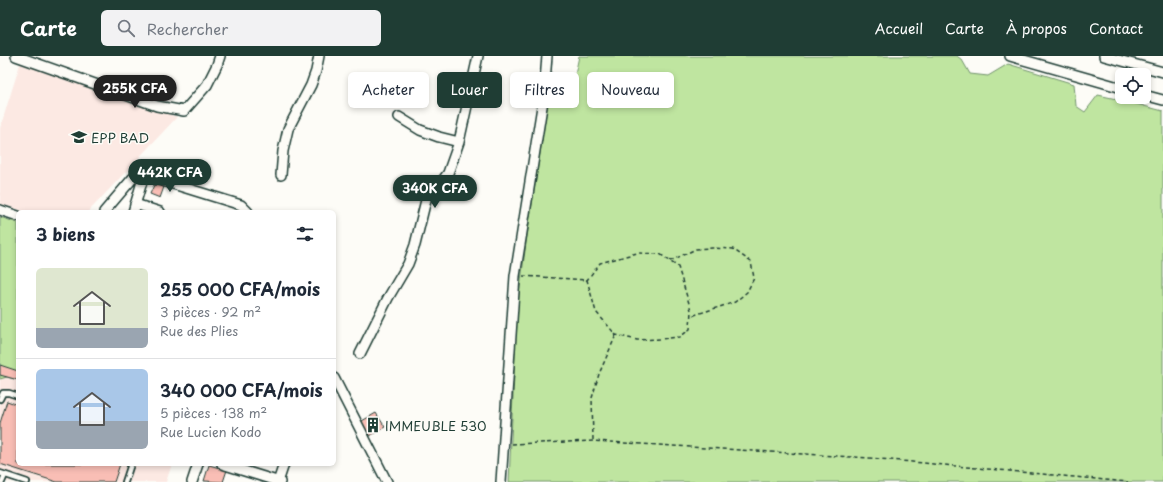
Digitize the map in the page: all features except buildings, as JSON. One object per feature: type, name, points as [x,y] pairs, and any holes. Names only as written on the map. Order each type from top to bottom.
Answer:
[{"type":"street","points":[[16,56],[157,106],[184,111],[208,85],[220,56]]},
{"type":"street","points":[[281,175],[283,152],[288,129],[311,85],[319,56]]},
{"type":"street","points":[[360,354],[388,298],[408,264],[415,245],[426,200],[430,191],[443,180],[448,173],[459,142],[478,56]]},
{"type":"street","points":[[500,482],[515,276],[544,94],[547,56]]},
{"type":"street","points":[[1010,56],[1115,86]]},
{"type":"street","points":[[1104,56],[1163,72]]},
{"type":"street","points":[[1151,97],[1163,100]]},
{"type":"street","points":[[399,116],[420,130],[459,142]]},
{"type":"street","points":[[106,210],[133,178],[139,175],[144,175],[241,205],[247,210]]},
{"type":"street","points":[[144,175],[134,208],[147,210]]},
{"type":"street","points":[[0,210],[16,215]]},
{"type":"street","points":[[336,382],[386,482]]},
{"type":"street","points":[[192,482],[197,466]]},
{"type":"street","points":[[228,466],[279,482],[283,466]]},
{"type":"lane","points":[[0,399],[3,394],[9,393],[16,395]]},
{"type":"lane","points":[[125,482],[130,466]]},
{"type":"lane","points":[[2,482],[2,474],[27,482]]},
{"type":"path","points":[[670,261],[696,249],[712,248],[733,249],[751,262],[754,278],[747,292],[735,302],[691,316]]},
{"type":"path","points":[[637,253],[660,254],[678,267],[691,310],[690,329],[680,337],[637,340],[616,335],[596,312],[587,280],[600,263],[637,253]]},
{"type":"path","points":[[515,276],[587,280]]},
{"type":"path","points":[[593,441],[592,398],[599,374],[616,335]]},
{"type":"path","points":[[503,444],[593,441],[869,458],[1128,482]]},
{"type":"shaded area","name":"EPP BAD","points":[[21,61],[177,117],[90,210],[20,210],[0,204],[0,128]]},
{"type":"shaded area","points":[[0,375],[16,379],[16,466],[171,466],[166,482],[0,482]]},
{"type":"green space","points":[[579,56],[957,56],[962,60],[970,74],[988,76],[1008,64],[1074,84],[1076,106],[1085,112],[1098,95],[1115,99],[1115,104],[1136,104],[1163,111],[1163,482],[509,482],[517,311],[546,114],[547,108],[579,108],[579,72],[576,72]]},
{"type":"green space","points":[[0,217],[16,222],[16,379],[7,377],[0,379]]},
{"type":"place","name":"EPP BAD","points":[[79,137]]},
{"type":"place","name":"IMMEUBLE 530","points":[[373,425]]}]
